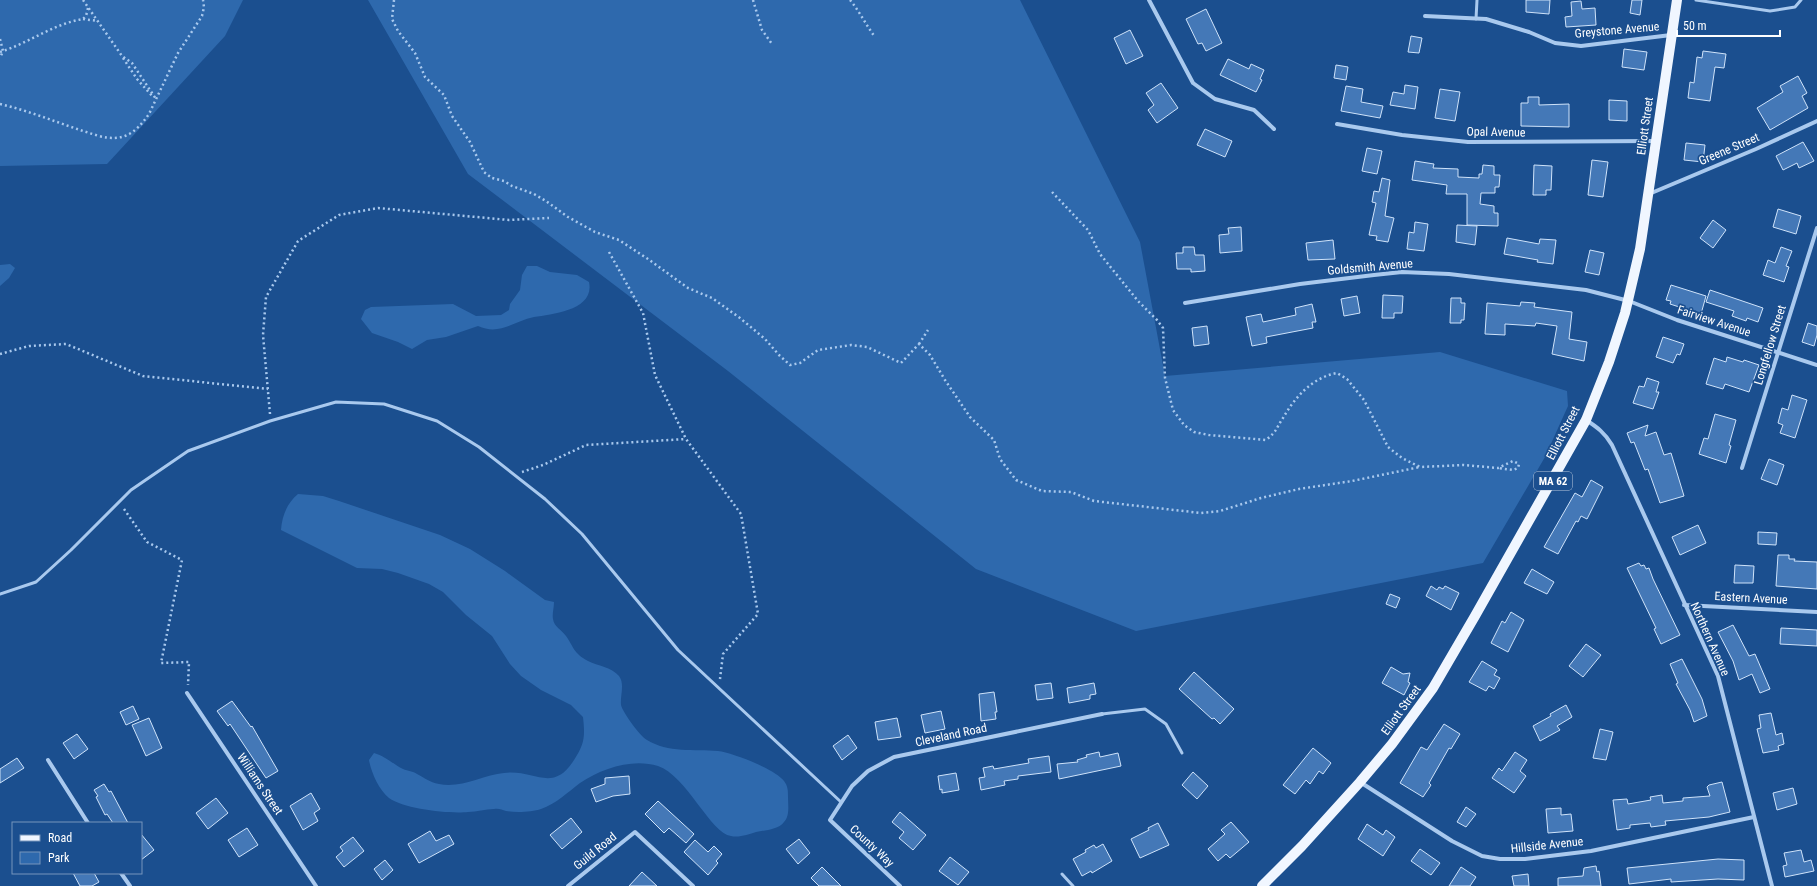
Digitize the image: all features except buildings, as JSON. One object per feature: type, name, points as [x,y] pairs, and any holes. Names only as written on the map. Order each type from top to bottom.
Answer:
[{"type":"main road","name":"Elliott Street","points":[[1262,886],[1302,846],[1360,782],[1392,744],[1433,688],[1515,547],[1586,420],[1609,362],[1629,301],[1640,249],[1649,194],[1655,141],[1677,0]]},
{"type":"street","points":[[1149,0],[1193,83],[1216,99],[1254,110],[1274,129]]},
{"type":"street","name":"Greystone Avenue","points":[[1425,16],[1486,19],[1555,43],[1581,46],[1671,35]]},
{"type":"street","name":"Greene Street","points":[[1649,194],[1756,149],[1817,121]]},
{"type":"street","name":"Opal Avenue","points":[[1337,124],[1402,135],[1468,142],[1655,141]]},
{"type":"street","name":"Longfellow Street","points":[[1742,468],[1817,228]]},
{"type":"street","name":"Goldsmith Avenue","points":[[1185,303],[1300,284],[1402,272],[1449,274],[1586,290],[1629,301]]},
{"type":"street","name":"Fairview Avenue","points":[[1629,301],[1677,320],[1817,366]]},
{"type":"street","name":"Northern Avenue","points":[[1586,420],[1599,428],[1607,436],[1612,445],[1684,605],[1718,676],[1772,886]]},
{"type":"street","name":"Eastern Avenue","points":[[1684,605],[1817,612]]},
{"type":"street","name":"Williams Street","points":[[187,693],[316,886]]},
{"type":"street","name":"Cleveland Road","points":[[830,820],[852,786],[868,771],[894,757],[1102,714]]},
{"type":"street","points":[[48,760],[87,822]]},
{"type":"street","name":"Hillside Avenue","points":[[1360,782],[1452,841],[1482,856],[1500,860],[1525,859],[1590,851],[1754,817]]},
{"type":"street","name":"County Way","points":[[830,820],[900,886]]},
{"type":"street","name":"Guild Road","points":[[568,886],[635,832],[693,886]]},
{"type":"street","points":[[122,874],[130,886]]},
{"type":"lane","points":[[1476,19],[1477,0]]},
{"type":"lane","points":[[1696,0],[1770,11],[1795,7],[1801,0]]},
{"type":"lane","points":[[0,594],[36,582],[71,550],[131,490],[188,451],[270,421],[336,402],[384,404],[437,421],[479,446],[545,499],[582,534],[678,650],[841,802]]},
{"type":"lane","points":[[1102,714],[1145,709],[1166,724],[1182,753]]},
{"type":"lane","points":[[1062,874],[1073,886]]},
{"type":"path","points":[[83,0],[122,56],[132,63],[156,100]]},
{"type":"path","points":[[0,104],[32,113],[42,118],[93,134],[113,138],[128,136],[143,122],[156,100],[178,53],[202,16],[204,7],[203,0]]},
{"type":"path","points":[[394,0],[392,19],[398,31],[416,53],[425,77],[444,95],[452,116],[470,142],[484,172],[492,178],[504,181],[512,186],[534,194],[568,217],[596,232],[619,240],[688,288],[712,298],[740,318],[765,339],[790,365],[800,363],[818,350],[851,345],[867,347],[901,363],[919,344],[928,330]]},
{"type":"path","points":[[753,0],[762,30],[772,44]]},
{"type":"path","points":[[850,0],[857,8],[875,37]]},
{"type":"path","points":[[83,19],[86,16],[88,8]]},
{"type":"path","points":[[2,52],[13,48],[51,28],[83,19],[98,21]]},
{"type":"path","points":[[0,39],[2,52],[0,58]]},
{"type":"path","points":[[1052,192],[1088,230],[1100,254],[1138,301],[1158,320],[1163,328],[1167,386],[1173,410],[1184,424],[1194,432],[1209,435],[1266,440],[1276,432],[1282,418],[1300,394],[1326,374],[1337,372],[1347,379],[1364,400],[1388,447],[1402,458],[1420,467]]},
{"type":"path","points":[[270,421],[263,335],[266,297],[298,241],[339,215],[378,208],[509,220],[549,218]]},
{"type":"path","points":[[609,252],[643,313],[655,375],[686,439],[741,514],[758,614],[723,654],[718,687]]},
{"type":"path","points":[[0,354],[30,346],[66,344],[143,376],[268,389]]},
{"type":"path","points":[[919,344],[930,355],[970,417],[994,440],[1000,459],[1016,480],[1042,491],[1071,492],[1094,501],[1201,513],[1220,511],[1261,498],[1298,489],[1352,482],[1420,467],[1464,465],[1513,470],[1518,468],[1519,464],[1513,461],[1498,468]]},
{"type":"path","points":[[514,474],[543,465],[586,445],[686,439]]},
{"type":"path","points":[[119,502],[147,542],[182,560],[161,663],[189,662],[187,693]]},
{"type":"green space","points":[[0,0],[243,0],[225,36],[107,164],[0,166]]},
{"type":"green space","points":[[368,0],[1020,0],[1140,242],[1165,376],[1440,352],[1567,391],[1568,406],[1545,457],[1483,563],[1136,631],[976,569],[728,371],[468,174]]},
{"type":"green space","points":[[10,264],[15,268],[9,278],[0,286],[0,265]]},
{"type":"green space","points":[[527,266],[537,266],[550,272],[577,275],[589,282],[589,291],[586,299],[579,305],[561,312],[534,317],[500,329],[486,329],[478,326],[446,337],[427,340],[412,349],[398,342],[372,333],[361,319],[365,310],[371,307],[453,304],[476,316],[501,315],[509,310],[510,304],[520,290],[522,275]]},
{"type":"green space","points":[[298,494],[323,496],[440,535],[470,549],[505,571],[545,600],[554,602],[554,622],[577,652],[588,661],[616,673],[621,679],[622,709],[644,738],[655,744],[672,749],[725,752],[753,762],[779,776],[784,781],[788,793],[788,810],[786,820],[778,827],[741,836],[731,836],[723,833],[706,815],[678,780],[658,766],[638,763],[618,766],[598,773],[580,783],[552,804],[533,811],[514,812],[499,809],[487,809],[471,812],[460,812],[427,810],[405,805],[389,798],[379,786],[372,770],[369,760],[374,753],[382,756],[403,769],[414,772],[439,784],[455,785],[504,773],[525,774],[542,778],[551,778],[558,776],[566,770],[578,754],[583,739],[583,717],[571,705],[541,690],[521,676],[510,664],[492,636],[466,615],[443,592],[429,584],[398,573],[382,569],[357,568],[281,530],[286,510],[291,501]]}]
